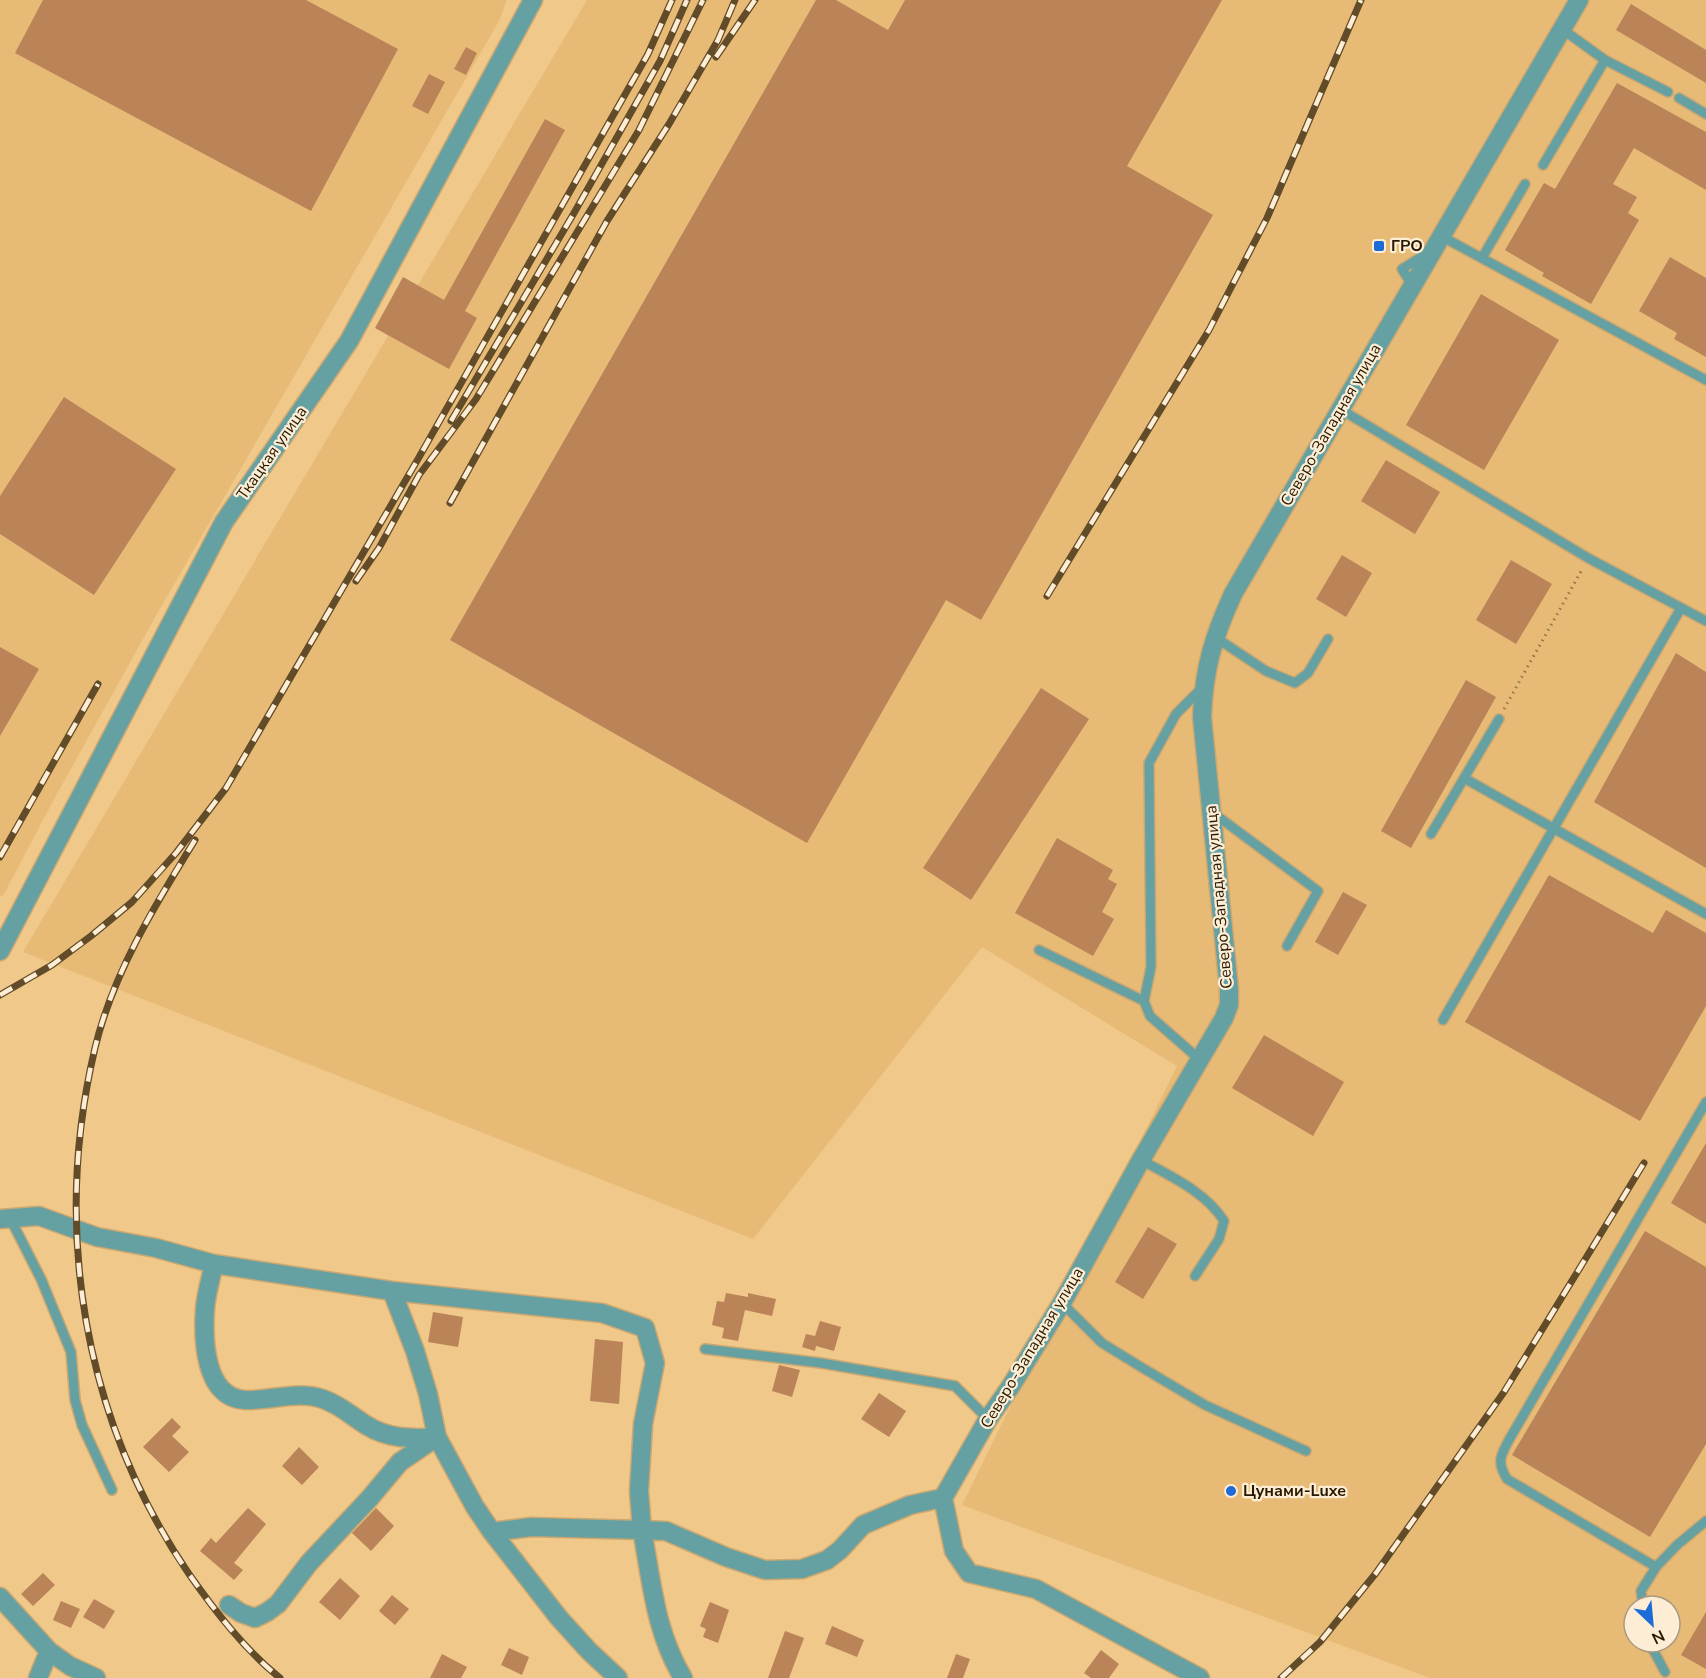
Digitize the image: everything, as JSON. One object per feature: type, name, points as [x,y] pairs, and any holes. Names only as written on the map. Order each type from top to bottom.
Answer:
[{"type":"street","name":"Ткацкая улица","points":[[0,951],[224,522],[349,341],[533,0]]},
{"type":"street","name":"Северо-Западная улица","points":[[943,1497],[988,1419],[1062,1303],[1141,1160],[1224,1018],[1229,989],[1202,717],[1203,686],[1209,654],[1233,594],[1579,0]]},
{"type":"street","name":"Ткацкая улица","points":[[0,929],[22,911]]},
{"type":"street","points":[[5,1219],[39,1216],[97,1237],[156,1248],[214,1264],[392,1290],[602,1313],[645,1328],[655,1363],[643,1424],[639,1491],[642,1530],[662,1636],[683,1678]]},
{"type":"street","points":[[214,1264],[205,1307],[207,1361],[214,1380],[224,1392],[243,1400],[298,1396],[320,1398],[343,1407],[364,1424],[380,1433],[406,1439],[437,1437]]},
{"type":"street","points":[[392,1290],[428,1394],[437,1437],[475,1507],[559,1618],[618,1678]]},
{"type":"street","points":[[229,1605],[255,1618],[278,1604],[309,1563],[369,1500],[400,1462],[437,1437]]},
{"type":"street","points":[[492,1532],[531,1527],[666,1532],[726,1557],[765,1570],[802,1569],[827,1560],[840,1551],[863,1526],[910,1505],[943,1497],[954,1551],[969,1573],[1036,1589],[1200,1678]]},
{"type":"street","points":[[0,1597],[49,1651],[70,1666],[96,1678]]},
{"type":"street","points":[[38,1678],[49,1651]]},
{"type":"lane","points":[[1562,30],[1605,60],[1668,92]]},
{"type":"lane","points":[[1543,165],[1605,60]]},
{"type":"lane","points":[[1679,98],[1706,114]]},
{"type":"lane","points":[[1482,258],[1526,183]]},
{"type":"lane","points":[[1437,243],[1482,258],[1706,380]]},
{"type":"lane","points":[[1340,410],[1588,558],[1706,621]]},
{"type":"lane","points":[[1443,1020],[1681,608]]},
{"type":"lane","points":[[1215,638],[1266,670],[1295,683],[1308,673],[1328,639]]},
{"type":"lane","points":[[1199,1059],[1150,1017],[1144,1001],[1151,967],[1149,763],[1176,714],[1203,686]]},
{"type":"lane","points":[[1431,834],[1498,719]]},
{"type":"lane","points":[[1464,778],[1706,914]]},
{"type":"lane","points":[[1212,811],[1318,891],[1287,946]]},
{"type":"lane","points":[[1039,950],[1144,1001]]},
{"type":"lane","points":[[1656,1567],[1507,1479],[1500,1468],[1500,1457],[1706,1102]]},
{"type":"lane","points":[[1141,1160],[1174,1178],[1216,1207],[1224,1221],[1220,1239],[1195,1276]]},
{"type":"lane","points":[[5,1219],[41,1279],[71,1352],[75,1400],[82,1425],[112,1490]]},
{"type":"lane","points":[[1062,1303],[1102,1343],[1131,1361],[1205,1405],[1306,1451]]},
{"type":"lane","points":[[705,1349],[821,1363],[955,1386],[988,1419]]},
{"type":"lane","points":[[1641,1594],[1656,1567],[1677,1545],[1706,1521]]},
{"type":"lane","points":[[1655,1654],[1665,1672]]},
{"type":"path","points":[[1498,719],[1588,558]]},
{"type":"shaded area","points":[[0,0],[507,0],[499,21],[158,612],[4,894],[0,897]]},
{"type":"shaded area","points":[[587,0],[1706,0],[1706,1678],[1430,1678],[962,1505],[1177,1066],[982,947],[753,1239],[23,952]]},
{"type":"building","points":[[43,0],[306,0],[398,49],[311,211],[15,53]]},
{"type":"building","points":[[816,0],[836,0],[888,30],[905,0],[1222,0],[1127,166],[1213,215],[981,620],[946,600],[807,843],[450,640]]},
{"type":"building","points":[[1631,4],[1706,50],[1706,83],[1616,30]]},
{"type":"building","points":[[466,47],[477,53],[466,75],[454,69]]},
{"type":"building","points":[[429,74],[445,82],[428,114],[412,106]]},
{"type":"building","points":[[1617,83],[1706,132],[1706,190],[1634,148],[1613,184],[1637,197],[1628,213],[1639,220],[1591,304],[1542,276],[1544,273],[1505,250],[1544,183],[1555,189]]},
{"type":"building","points":[[545,119],[565,130],[465,311],[477,318],[449,369],[375,328],[403,277],[444,300]]},
{"type":"building","points":[[1670,257],[1706,278],[1706,357],[1674,339],[1677,333],[1639,311]]},
{"type":"building","points":[[1481,294],[1559,340],[1484,470],[1406,425]]},
{"type":"building","points":[[64,397],[176,469],[94,595],[0,534],[0,496]]},
{"type":"building","points":[[1386,460],[1440,492],[1415,534],[1361,501]]},
{"type":"building","points":[[1342,555],[1372,573],[1346,617],[1316,599]]},
{"type":"building","points":[[1511,560],[1552,584],[1516,644],[1476,620]]},
{"type":"building","points":[[0,647],[39,669],[0,736]]},
{"type":"building","points":[[1676,653],[1706,672],[1706,868],[1594,802]]},
{"type":"building","points":[[1466,680],[1496,697],[1411,848],[1381,831]]},
{"type":"building","points":[[1041,688],[1089,719],[971,900],[923,868]]},
{"type":"building","points":[[1057,838],[1113,870],[1108,879],[1117,884],[1102,912],[1114,919],[1093,956],[1015,913]]},
{"type":"building","points":[[1549,875],[1653,933],[1666,910],[1706,933],[1706,1006],[1640,1121],[1465,1022]]},
{"type":"building","points":[[1343,892],[1367,905],[1338,955],[1315,942]]},
{"type":"building","points":[[1264,1035],[1344,1082],[1313,1136],[1232,1088]]},
{"type":"building","points":[[1706,1143],[1706,1224],[1671,1203]]},
{"type":"building","points":[[1148,1227],[1177,1244],[1143,1299],[1115,1282]]},
{"type":"building","points":[[1645,1231],[1706,1267],[1706,1444],[1650,1537],[1512,1455]]},
{"type":"building","points":[[726,1293],[748,1297],[748,1293],[776,1299],[772,1316],[745,1310],[738,1341],[722,1338],[724,1328],[712,1325],[717,1301],[724,1302]]},
{"type":"building","points":[[433,1312],[463,1317],[458,1347],[428,1342]]},
{"type":"building","points":[[820,1321],[841,1327],[834,1351],[816,1346],[815,1351],[802,1347],[806,1334],[815,1336]]},
{"type":"building","points":[[595,1339],[623,1342],[619,1404],[590,1401]]},
{"type":"building","points":[[779,1365],[800,1370],[792,1397],[772,1391]]},
{"type":"building","points":[[879,1393],[906,1411],[889,1437],[861,1419]]},
{"type":"building","points":[[172,1418],[181,1427],[172,1436],[189,1452],[169,1472],[143,1447]]},
{"type":"building","points":[[299,1447],[319,1467],[302,1485],[282,1466]]},
{"type":"building","points":[[248,1508],[266,1524],[234,1563],[243,1570],[234,1580],[200,1551],[211,1538],[216,1543]]},
{"type":"building","points":[[376,1508],[394,1526],[371,1551],[352,1533]]},
{"type":"building","points":[[43,1573],[55,1585],[33,1606],[21,1594]]},
{"type":"building","points":[[340,1578],[360,1596],[340,1620],[319,1602]]},
{"type":"building","points":[[392,1595],[409,1609],[395,1625],[379,1611]]},
{"type":"building","points":[[94,1599],[115,1611],[104,1629],[83,1617]]},
{"type":"building","points":[[61,1601],[80,1609],[71,1628],[53,1620]]},
{"type":"building","points":[[710,1602],[729,1610],[718,1643],[703,1637],[706,1629],[700,1626]]},
{"type":"building","points":[[1706,1612],[1706,1669],[1681,1655]]},
{"type":"building","points":[[832,1626],[864,1640],[857,1657],[825,1644]]},
{"type":"building","points":[[785,1631],[804,1638],[789,1678],[768,1678]]},
{"type":"building","points":[[509,1648],[529,1657],[522,1675],[501,1665]]},
{"type":"building","points":[[1101,1650],[1119,1664],[1109,1678],[1091,1678],[1084,1673]]},
{"type":"building","points":[[442,1654],[467,1667],[461,1678],[430,1678]]},
{"type":"building","points":[[956,1654],[970,1659],[963,1678],[947,1678]]},
{"type":"railway","points":[[0,995],[52,965],[132,902],[176,853],[226,788],[418,459],[648,54],[672,0]]},
{"type":"railway","points":[[451,421],[574,213],[660,61],[687,0]]},
{"type":"railway","points":[[356,581],[379,548],[419,475],[476,399],[639,130],[703,0]]},
{"type":"railway","points":[[450,503],[607,221],[669,124],[718,40],[735,0]]},
{"type":"railway","points":[[716,57],[755,0]]},
{"type":"railway","points":[[1047,596],[1209,330],[1267,218],[1361,0]]},
{"type":"railway","points":[[0,857],[98,684]]},
{"type":"railway","points":[[195,840],[165,889],[124,966],[95,1048],[82,1116],[77,1185],[78,1254],[86,1321],[101,1387],[124,1452],[153,1514],[189,1574],[220,1616],[254,1655],[280,1678]]},
{"type":"railway","points":[[1281,1678],[1320,1642],[1376,1573],[1504,1392],[1644,1163]]},
{"type":"place","name":"ГРО","points":[[1379,246]]},
{"type":"place","name":"Цунами-Luxe","points":[[1231,1491]]}]
